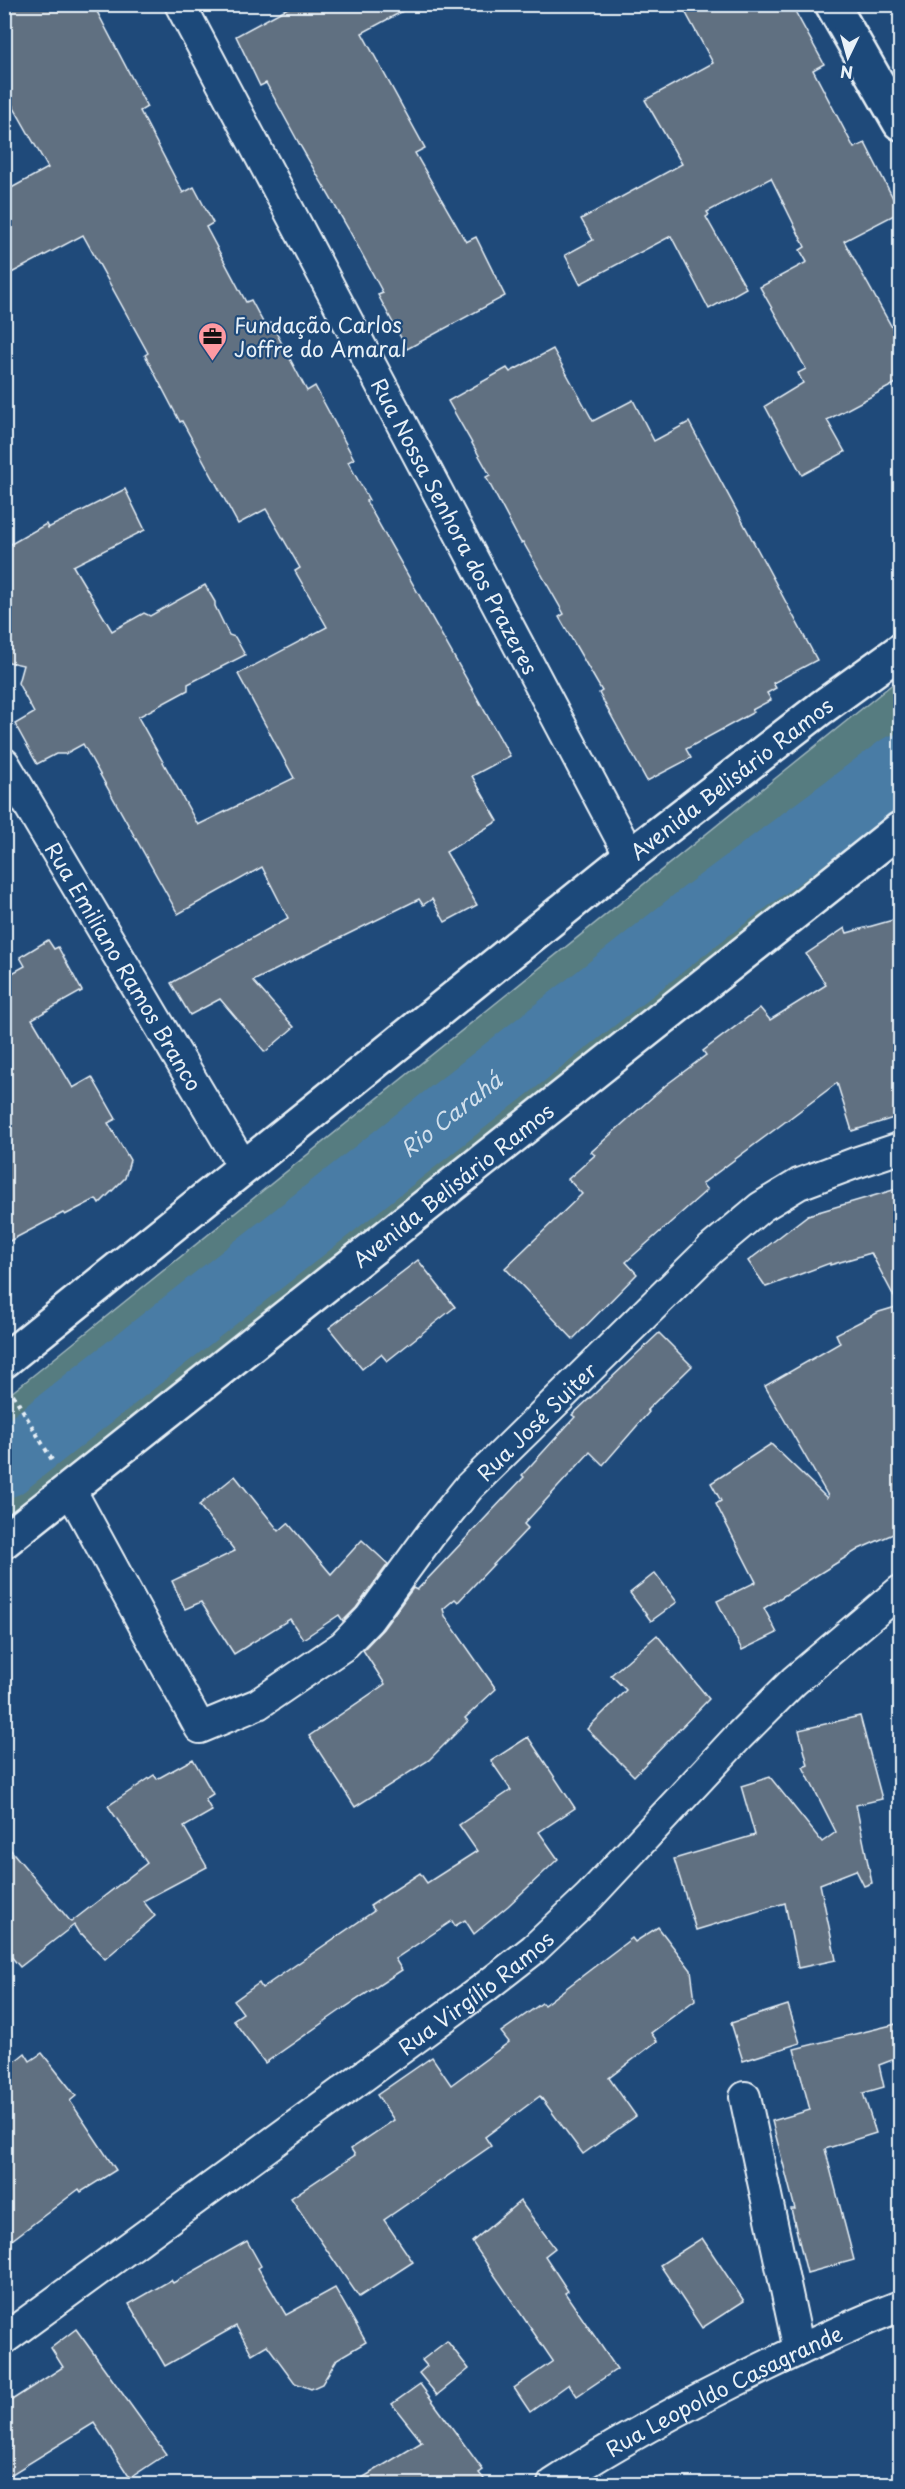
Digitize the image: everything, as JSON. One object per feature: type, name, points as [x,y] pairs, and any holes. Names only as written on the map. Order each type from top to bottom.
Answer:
[{"type":"main road","points":[[832,4],[899,118]]},
{"type":"main road","name":"Avenida Belisário Ramos","points":[[4,1361],[630,856],[821,708],[900,651]]},
{"type":"main road","name":"Avenida Belisário Ramos","points":[[4,1542],[62,1475],[900,830]]},
{"type":"street","name":"Rua Nossa Senhora dos Prazeres","points":[[180,4],[630,856]]},
{"type":"street","name":"Rua Emiliano Ramos Branco","points":[[4,763],[244,1168]]},
{"type":"street","name":"Rua José Suiter","points":[[62,1475],[200,1728],[258,1704],[343,1646],[369,1619],[431,1534],[469,1487],[711,1249],[761,1207],[799,1185],[900,1148]]},
{"type":"street","name":"Rua Virgílio Ramos","points":[[4,2339],[484,1989],[534,1949],[589,1897],[738,1737],[794,1681],[900,1591]]},
{"type":"street","points":[[746,2097],[799,2350]]},
{"type":"street","name":"Rua Leopoldo Casagrande","points":[[553,2484],[592,2458],[696,2400],[799,2350],[900,2306]]},
{"type":"path","points":[[15,1397],[62,1475]]},
{"type":"green space","points":[[900,678],[900,808],[5,1518],[5,1398]]},
{"type":"building","points":[[4,4],[93,4],[147,107],[140,111],[183,193],[194,187],[213,223],[206,227],[246,302],[251,300],[265,326],[271,323],[307,391],[315,386],[354,459],[348,462],[369,500],[366,501],[510,756],[472,776],[498,821],[446,852],[477,905],[445,922],[432,899],[423,905],[419,899],[253,981],[294,1027],[265,1052],[220,999],[190,1015],[171,983],[288,918],[262,867],[178,914],[83,744],[65,754],[56,754],[37,764],[15,724],[34,713],[18,683],[23,665],[4,661],[4,548],[46,524],[48,528],[125,489],[145,530],[73,566],[112,631],[144,613],[150,616],[205,585],[229,635],[235,637],[245,655],[188,684],[188,690],[138,717],[198,825],[294,778],[238,674],[327,627],[295,571],[300,568],[266,509],[238,524],[182,421],[180,422],[145,355],[148,353],[83,235],[4,277],[4,192],[48,168],[4,90]]},
{"type":"building","points":[[295,4],[416,4],[362,33],[425,148],[415,153],[466,242],[476,237],[505,296],[407,349],[378,295],[383,293],[349,230],[266,83],[260,86],[236,36]]},
{"type":"building","points":[[681,4],[791,4],[824,64],[813,70],[854,148],[865,143],[900,212],[844,241],[900,342],[900,381],[827,420],[845,452],[802,475],[765,406],[803,383],[798,373],[806,369],[760,287],[807,262],[800,250],[805,247],[771,178],[707,212],[709,215],[706,217],[746,288],[709,309],[671,236],[580,284],[565,255],[593,240],[581,219],[682,164],[645,100],[713,63]]},
{"type":"building","points":[[553,349],[593,421],[633,400],[654,441],[689,422],[817,660],[773,683],[776,688],[767,693],[771,700],[752,710],[754,712],[686,749],[691,758],[647,781],[599,693],[602,691],[559,617],[564,614],[523,542],[521,543],[486,477],[490,475],[448,401],[507,368],[510,372]]},
{"type":"building","points":[[900,918],[900,1116],[852,1131],[837,1083],[702,1184],[707,1190],[626,1262],[637,1274],[573,1339],[505,1268],[582,1194],[568,1179],[595,1155],[591,1152],[666,1085],[706,1055],[703,1051],[760,1008],[770,1020],[826,985],[806,954],[845,928],[847,933]]},
{"type":"building","points":[[48,940],[54,949],[58,947],[82,991],[32,1019],[73,1088],[92,1077],[116,1119],[108,1123],[130,1160],[125,1178],[99,1204],[96,1199],[65,1215],[63,1213],[4,1244],[4,972],[7,976],[25,966],[20,957]]},
{"type":"building","points":[[900,1188],[900,1531],[859,1549],[764,1608],[777,1633],[742,1650],[717,1601],[756,1582],[716,1504],[721,1501],[711,1483],[771,1444],[827,1498],[828,1496],[765,1386],[840,1343],[836,1334],[879,1312],[899,1306],[871,1253],[830,1265],[830,1263],[766,1287],[748,1261],[808,1215]]},
{"type":"building","points":[[418,1260],[455,1307],[387,1361],[381,1354],[362,1369],[329,1328]]},
{"type":"building","points":[[659,1333],[692,1366],[647,1410],[649,1412],[603,1465],[590,1452],[524,1524],[528,1528],[458,1602],[455,1599],[443,1609],[445,1616],[496,1689],[465,1718],[468,1721],[429,1760],[355,1807],[309,1736],[385,1684],[363,1650],[383,1629],[413,1588],[417,1590],[524,1477],[522,1475],[575,1417],[572,1415]]},
{"type":"building","points":[[235,1476],[279,1531],[288,1523],[331,1574],[362,1540],[388,1564],[356,1608],[343,1621],[339,1615],[303,1639],[290,1619],[234,1654],[201,1602],[185,1609],[172,1581],[235,1551],[199,1505]]},
{"type":"building","points":[[655,1573],[677,1602],[651,1621],[630,1593]]},
{"type":"building","points":[[657,1635],[709,1699],[634,1776],[587,1729],[626,1690],[611,1675]]},
{"type":"building","points":[[860,1716],[882,1799],[856,1805],[872,1883],[864,1886],[856,1870],[820,1884],[836,1960],[798,1968],[785,1903],[696,1930],[674,1859],[755,1835],[741,1786],[770,1777],[822,1842],[836,1832],[803,1767],[808,1765],[799,1730]]},
{"type":"building","points":[[528,1737],[575,1808],[539,1832],[558,1859],[474,1934],[465,1920],[455,1926],[452,1921],[395,1959],[402,1970],[265,2063],[233,2020],[243,2013],[234,2001],[259,1983],[262,1988],[374,1911],[370,1906],[420,1873],[427,1883],[477,1851],[459,1825],[511,1790],[491,1761]]},
{"type":"building","points":[[193,1759],[213,1794],[205,1799],[212,1811],[184,1827],[207,1867],[143,1901],[155,1916],[105,1959],[82,1934],[80,1935],[74,1925],[20,1967],[4,1948],[4,1842],[71,1922],[147,1863],[108,1806],[154,1775],[157,1779]]},
{"type":"building","points":[[658,1927],[691,1970],[695,2000],[651,2033],[657,2041],[609,2078],[636,2116],[583,2154],[540,2096],[485,2137],[491,2146],[384,2220],[413,2262],[359,2297],[291,2198],[355,2155],[351,2149],[394,2120],[377,2095],[432,2057],[451,2085],[509,2042],[501,2032],[542,2003],[544,2005],[632,1938],[635,1942]]},
{"type":"building","points":[[788,2005],[800,2043],[743,2061],[731,2023]]},
{"type":"building","points":[[900,2023],[900,2057],[879,2065],[884,2087],[863,2093],[876,2133],[825,2149],[854,2260],[807,2273],[791,2209],[795,2209],[772,2121],[810,2110],[794,2049]]},
{"type":"building","points":[[25,2053],[30,2061],[42,2053],[76,2096],[70,2101],[116,2170],[81,2192],[79,2189],[4,2246],[4,2070]]},
{"type":"building","points":[[520,2201],[555,2248],[545,2256],[568,2291],[565,2293],[617,2369],[577,2396],[569,2384],[530,2412],[514,2388],[553,2361],[472,2242]]},
{"type":"building","points":[[702,2238],[744,2301],[702,2328],[660,2265]]},
{"type":"building","points":[[247,2241],[261,2266],[258,2268],[286,2315],[335,2288],[366,2342],[337,2359],[322,2384],[311,2389],[295,2383],[267,2345],[252,2354],[236,2326],[165,2366],[129,2304],[171,2280],[173,2283]]},
{"type":"building","points":[[76,2329],[166,2454],[130,2478],[94,2423],[4,2479],[4,2405],[63,2367],[51,2348]]},
{"type":"building","points":[[447,2341],[469,2369],[437,2395],[419,2373],[427,2366],[422,2360]]},
{"type":"building","points":[[420,2384],[483,2470],[479,2473],[488,2484],[352,2484],[422,2442],[392,2404]]},
{"type":"waterway","name":"Rio Carahá","points":[[4,1465],[708,910],[900,767]]},
{"type":"place","name":"Fundação Carlos Joffre do Amaral","points":[[213,362]]}]
